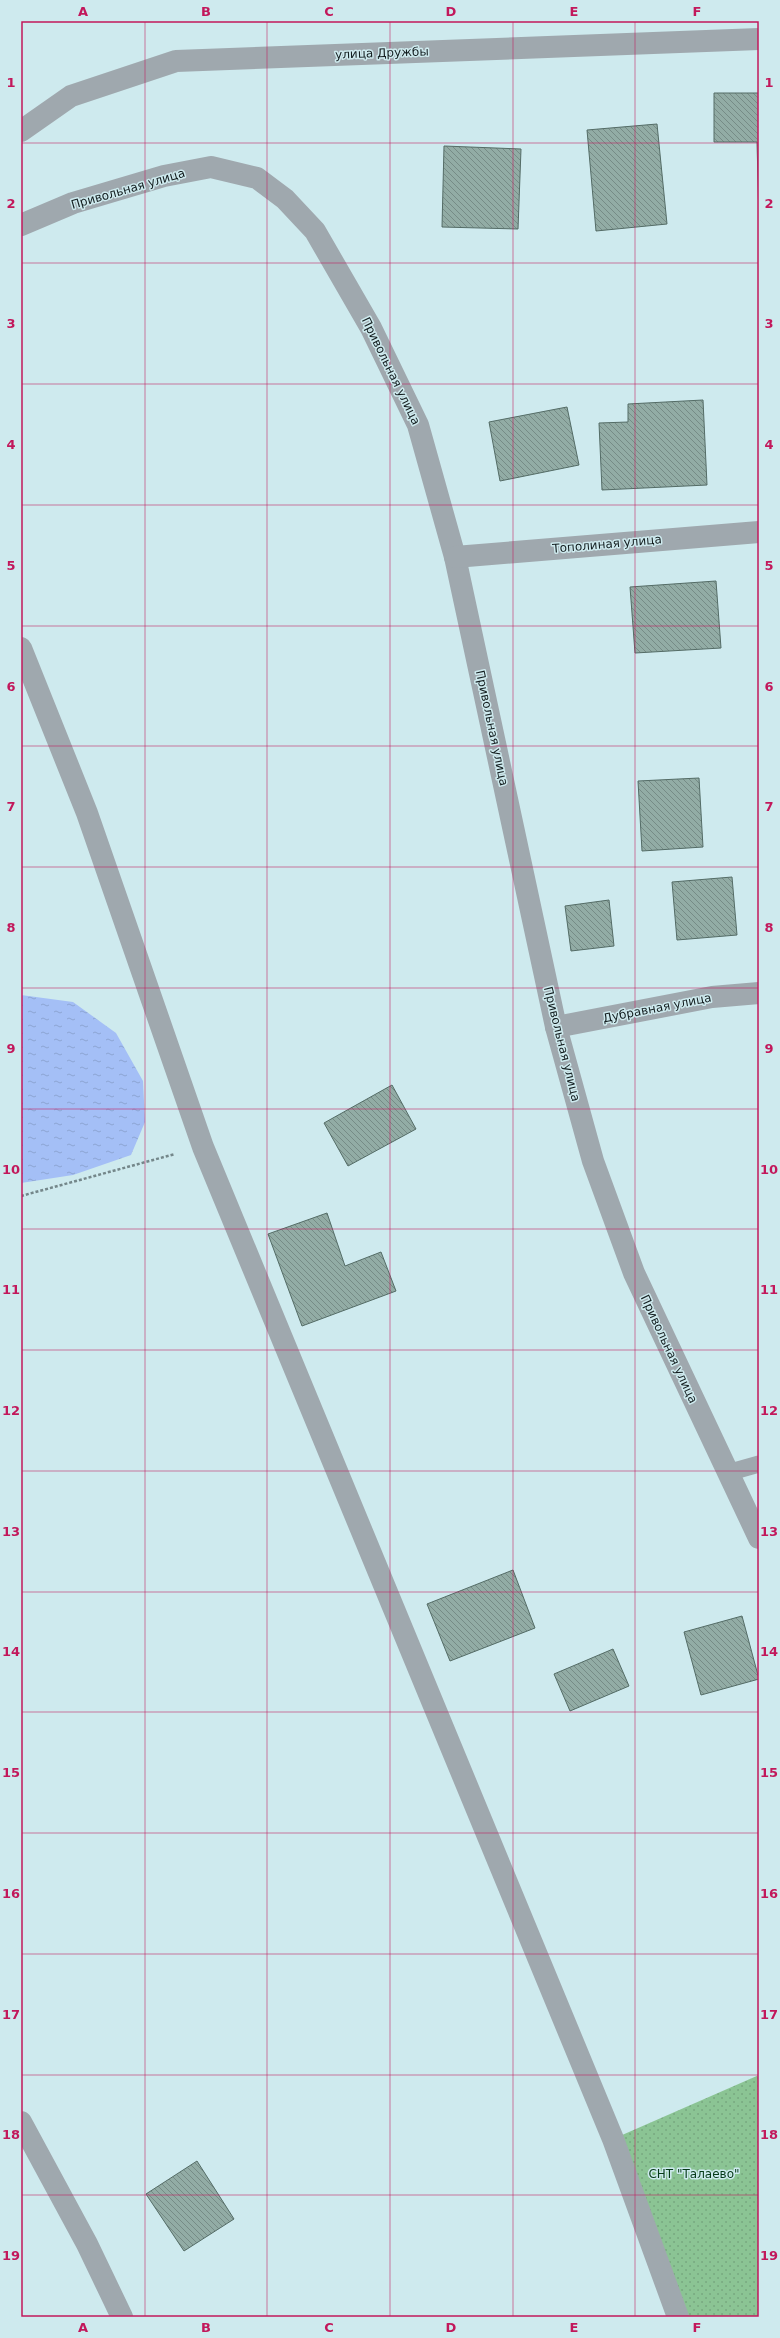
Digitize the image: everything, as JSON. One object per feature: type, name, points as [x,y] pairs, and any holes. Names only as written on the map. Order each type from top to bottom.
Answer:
[{"type":"street","name":"улица Дружбы","points":[[21,131],[71,96],[176,61],[759,39]]},
{"type":"street","name":"Привольная улица","points":[[21,225],[73,203],[164,176],[211,167],[257,178],[285,199],[315,231],[371,328],[418,425],[454,557],[556,1027],[592,1161],[634,1273],[727,1473],[759,1538]]},
{"type":"street","name":"Тополиная улица","points":[[454,557],[759,532]]},
{"type":"street","points":[[21,648],[87,813],[203,1147],[613,2139],[678,2317]]},
{"type":"street","name":"Дубравная улица","points":[[556,1027],[712,997],[759,993]]},
{"type":"street","points":[[21,2122],[87,2244],[122,2317]]},
{"type":"lane","points":[[727,1473],[759,1464]]},
{"type":"path","points":[[21,1196],[203,1147]]},
{"type":"green space","name":"СНТ \"Талаево\"","points":[[759,2075],[759,2317],[678,2317],[613,2139]]},
{"type":"water","points":[[21,995],[73,1002],[116,1033],[143,1081],[145,1122],[131,1155],[73,1175],[21,1183]]},
{"type":"building","points":[[714,93],[759,93],[759,219],[757,142],[714,142]]},
{"type":"building","points":[[657,124],[667,224],[596,231],[587,130]]},
{"type":"building","points":[[444,146],[521,149],[518,229],[442,227]]},
{"type":"building","points":[[703,400],[707,485],[602,490],[599,423],[628,422],[628,404]]},
{"type":"building","points":[[567,407],[579,465],[500,481],[489,422]]},
{"type":"building","points":[[716,581],[721,648],[635,653],[630,587]]},
{"type":"building","points":[[699,778],[703,847],[642,851],[638,781]]},
{"type":"building","points":[[732,877],[737,935],[677,940],[672,882]]},
{"type":"building","points":[[609,900],[614,946],[571,951],[565,906]]},
{"type":"building","points":[[392,1085],[416,1129],[348,1166],[324,1123]]},
{"type":"building","points":[[327,1213],[345,1266],[381,1252],[396,1291],[302,1326],[268,1234]]},
{"type":"building","points":[[513,1570],[535,1628],[450,1661],[427,1604]]},
{"type":"building","points":[[742,1616],[759,1679],[701,1695],[684,1632]]},
{"type":"building","points":[[613,1649],[629,1686],[570,1711],[554,1674]]},
{"type":"building","points":[[197,2161],[234,2219],[184,2251],[146,2194]]}]
